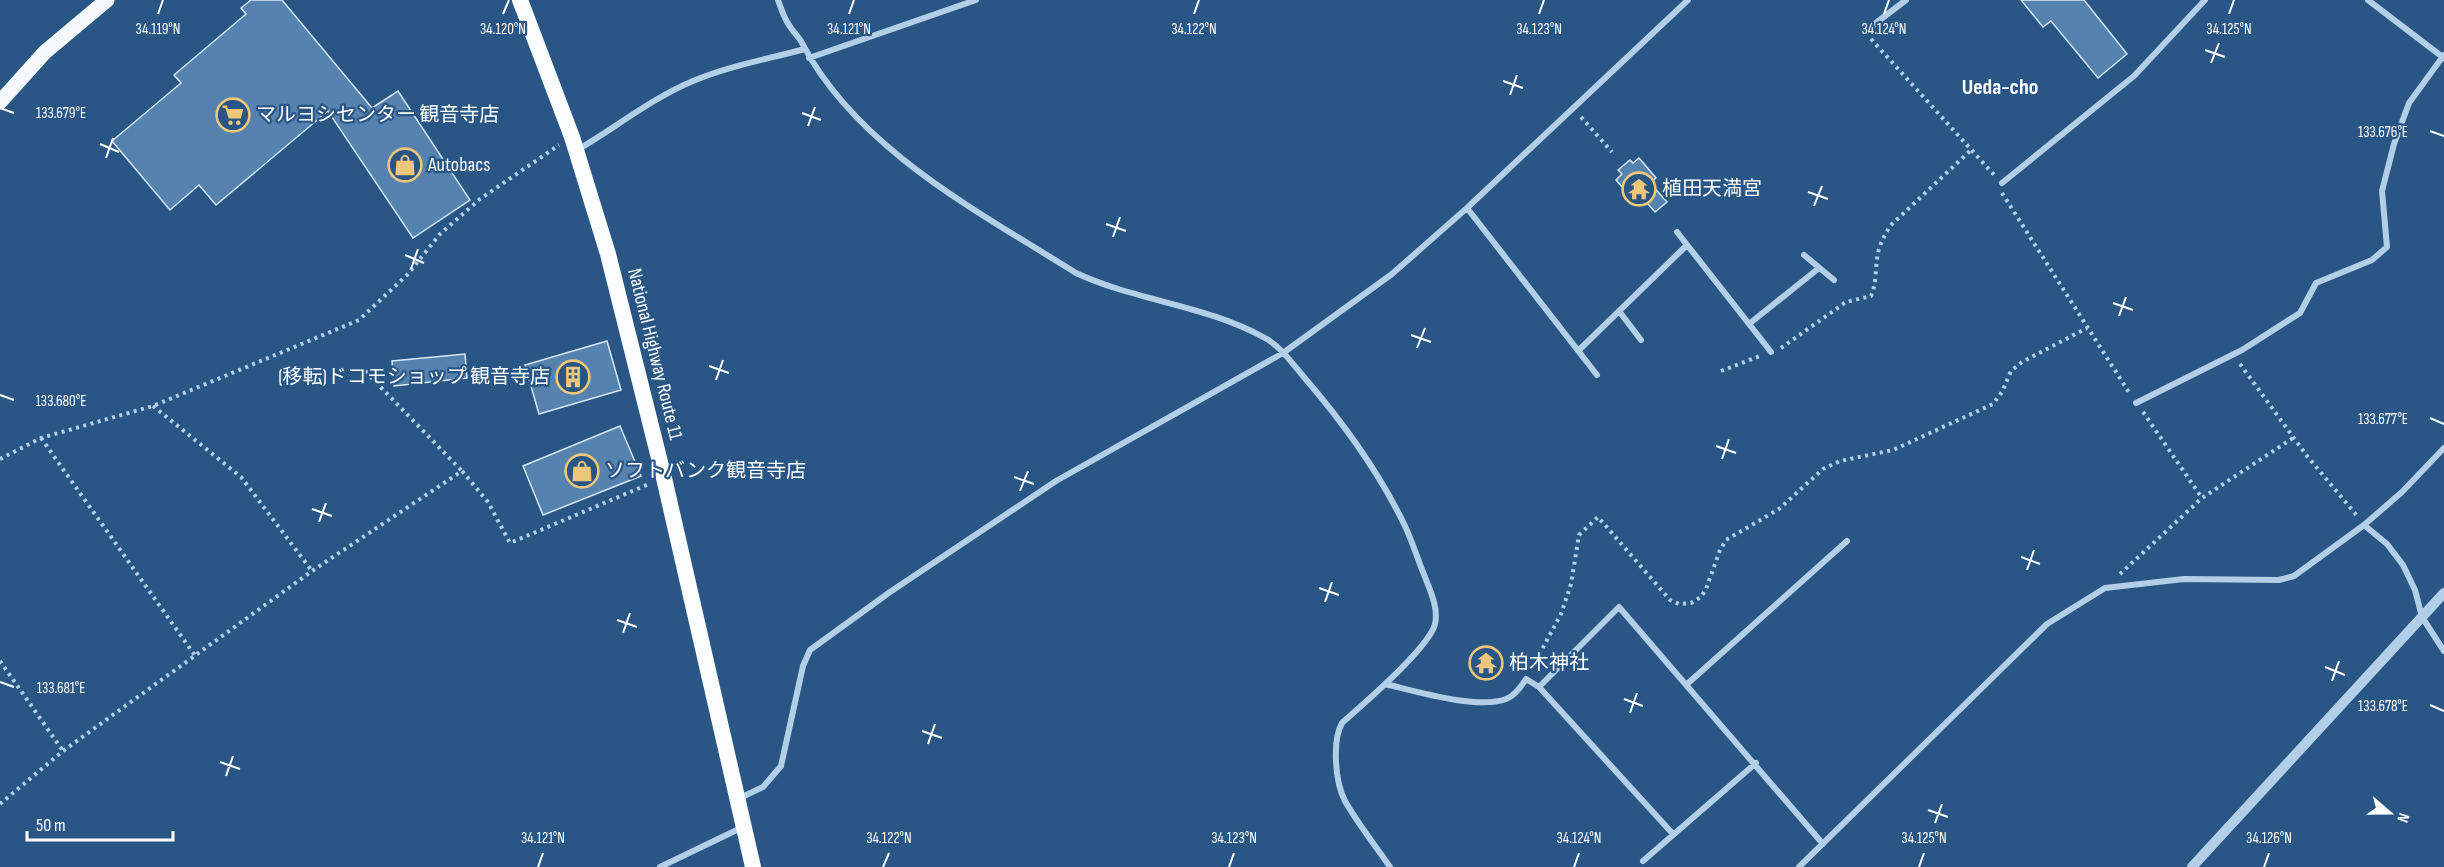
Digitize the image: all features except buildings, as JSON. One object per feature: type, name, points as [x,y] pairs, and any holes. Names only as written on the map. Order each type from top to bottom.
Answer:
[{"type":"highway","name":"National Highway Route 11","points":[[520,0],[574,143],[608,254],[664,478],[753,867]]},
{"type":"main road","points":[[0,102],[45,52],[108,0]]},
{"type":"street","points":[[778,0],[788,24],[809,58],[859,121],[937,184],[1076,273],[1094,281],[1242,326],[1267,339],[1283,353],[1327,404],[1378,477],[1405,526],[1434,602],[1436,615],[1435,627],[1404,666],[1342,723],[1338,730],[1337,768],[1344,798],[1390,867]]},
{"type":"street","points":[[809,58],[976,0]]},
{"type":"street","points":[[737,800],[763,787],[781,766],[803,666],[810,650],[890,592],[1056,481],[1283,353],[1392,274],[1467,208],[1688,0]]},
{"type":"street","points":[[1864,32],[1906,0]]},
{"type":"street","points":[[2002,183],[2134,76],[2205,0]]},
{"type":"street","points":[[2136,402],[2233,354],[2300,313],[2316,283],[2372,260],[2386,247],[2382,192],[2394,144],[2409,104],[2443,57],[2368,0]]},
{"type":"street","points":[[574,143],[692,81],[731,68],[805,49]]},
{"type":"street","points":[[1467,208],[1597,375]]},
{"type":"street","points":[[1677,232],[1771,352]]},
{"type":"street","points":[[1579,350],[1687,245]]},
{"type":"street","points":[[1804,255],[1834,280]]},
{"type":"street","points":[[1749,324],[1819,268]]},
{"type":"street","points":[[1619,311],[1641,340]]},
{"type":"street","points":[[1799,867],[2047,624],[2105,588],[2184,579],[2279,580],[2294,576],[2364,525],[2402,492],[2444,448]]},
{"type":"street","points":[[2364,525],[2387,544],[2403,565],[2415,590],[2422,617],[2444,651]]},
{"type":"street","points":[[1686,685],[1847,541]]},
{"type":"street","points":[[2192,867],[2444,592]]},
{"type":"street","points":[[1539,687],[1619,607],[1823,844]]},
{"type":"street","points":[[1385,684],[1441,697],[1492,703],[1508,699],[1526,680],[1539,687],[1673,834]]},
{"type":"street","points":[[1643,861],[1756,764]]},
{"type":"street","points":[[660,867],[744,827]]},
{"type":"path","points":[[1864,32],[2002,183],[2002,194],[2086,328],[2202,498]]},
{"type":"path","points":[[1572,107],[1612,152]]},
{"type":"path","points":[[0,459],[41,438],[153,406],[359,320],[408,274],[440,234],[480,199],[574,143]]},
{"type":"path","points":[[1721,371],[1791,342],[1846,302],[1870,296],[1874,290],[1880,246],[1890,226],[1971,150]]},
{"type":"path","points":[[1526,680],[1561,614],[1571,584],[1579,535],[1598,517],[1670,600],[1679,604],[1691,603],[1701,597],[1706,589],[1726,540],[1779,509],[1823,469],[1840,461],[1893,450],[1993,404],[2002,392],[2012,371],[2022,362],[2086,328]]},
{"type":"path","points":[[2233,354],[2293,438],[2364,525]]},
{"type":"path","points":[[365,371],[462,471],[488,502],[510,543],[664,478]]},
{"type":"path","points":[[153,406],[241,477],[312,572]]},
{"type":"path","points":[[41,438],[196,657]]},
{"type":"path","points":[[2105,588],[2202,498],[2293,438]]},
{"type":"path","points":[[0,804],[63,751],[312,572],[462,471]]},
{"type":"path","points":[[0,661],[63,751]]},
{"type":"place","name":"マルヨシセンター 観音寺店","points":[[233,115]]},
{"type":"place","name":"Autobacs","points":[[405,165]]},
{"type":"place","name":"植田天満宮","points":[[1639,189]]},
{"type":"place","name":"(移転)ドコモショップ 観音寺店","points":[[573,377]]},
{"type":"place","name":"ソフトバンク観音寺店","points":[[582,471]]},
{"type":"place","name":"柏木神社","points":[[1486,663]]},
{"type":"district","name":"Ueda-cho","points":[[2000,87]]}]
